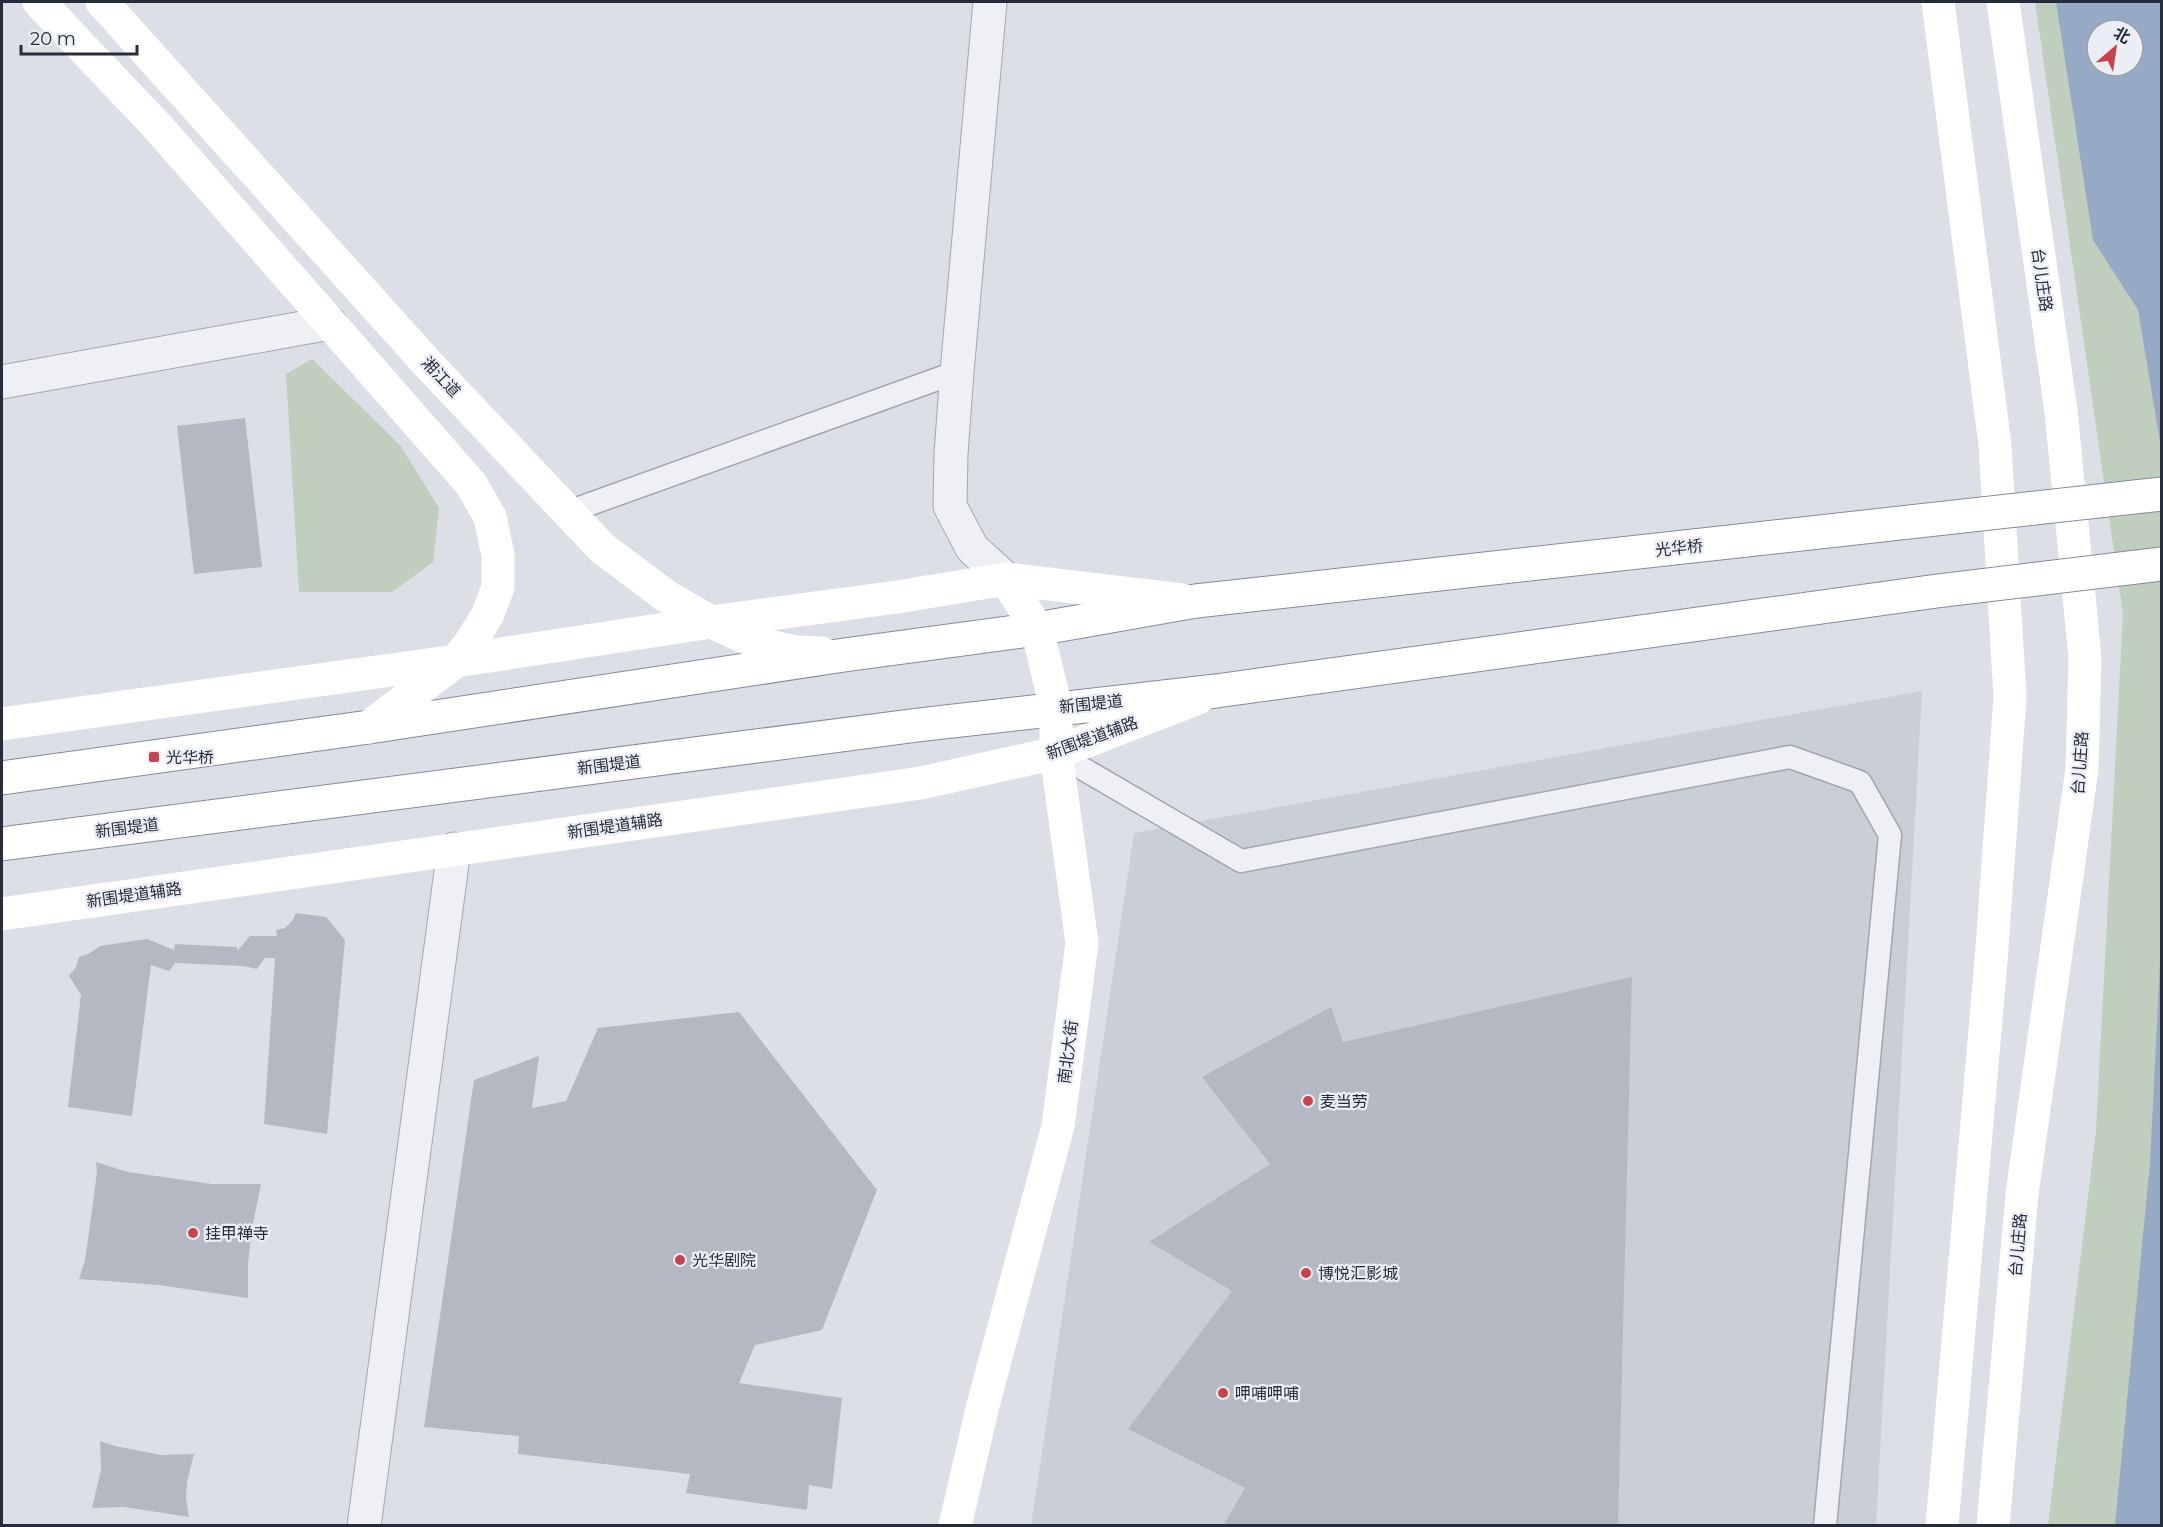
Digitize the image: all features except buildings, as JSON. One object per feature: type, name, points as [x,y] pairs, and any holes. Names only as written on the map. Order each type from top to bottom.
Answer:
[{"type":"main road","points":[[39,2],[156,124],[330,322],[471,484],[490,517],[498,555],[498,587],[488,614],[456,661],[369,728]]},
{"type":"main road","name":"湘江道","points":[[102,2],[427,363],[602,548],[666,596],[711,622],[760,644],[795,652],[844,654]]},
{"type":"main road","points":[[1938,2],[1995,445],[2010,697],[1991,961],[1942,1526]]},
{"type":"main road","name":"台儿庄路","points":[[1993,1526],[2022,1194],[2082,769],[2085,658],[2061,411],[2003,2]]},
{"type":"main road","name":"光华桥","points":[[1196,601],[2162,494]]},
{"type":"main road","points":[[1216,691],[1937,591],[2162,564]]},
{"type":"main road","points":[[2,717],[456,661],[1006,579],[1196,601]]},
{"type":"main road","name":"南北大街","points":[[955,1526],[983,1406],[1058,1126],[1082,943],[1056,753],[1056,708],[1037,629],[1006,579]]},
{"type":"main road","points":[[2,778],[369,728],[844,654],[1037,629],[1196,601]]},
{"type":"main road","name":"新围堤道","points":[[2,844],[1056,708],[1216,691]]},
{"type":"main road","name":"新围堤道辅路","points":[[2,914],[921,783],[1056,753],[1216,691]]},
{"type":"street","points":[[990,2],[957,372],[950,506],[972,548],[1006,579]]},
{"type":"street","points":[[2,382],[330,322]]},
{"type":"street","points":[[364,1526],[454,849]]},
{"type":"lane","points":[[568,512],[957,372]]},
{"type":"lane","points":[[1056,753],[1241,861],[1790,757],[1860,782],[1890,836],[1825,1526]]},
{"type":"shaded area","points":[[1922,691],[1876,1525],[1031,1526],[1134,833]]},
{"type":"green space","points":[[2035,2],[2161,2],[2161,1525],[2048,1525],[2096,1131],[2123,614]]},
{"type":"green space","points":[[312,359],[400,445],[439,508],[433,562],[392,592],[299,592],[286,374]]},
{"type":"water","points":[[2056,2],[2161,2],[2161,448],[2138,310],[2093,240]]},
{"type":"water","points":[[2161,942],[2161,1525],[2115,1525],[2150,1163]]},
{"type":"place","name":"光华桥","points":[[154,757]]},
{"type":"place","name":"麦当劳","points":[[1308,1101]]},
{"type":"place","name":"挂甲禅寺","points":[[193,1233]]},
{"type":"place","name":"光华剧院","points":[[680,1260]]},
{"type":"place","name":"博悦汇影城","points":[[1306,1273]]},
{"type":"place","name":"呷哺呷哺","points":[[1223,1393]]}]
